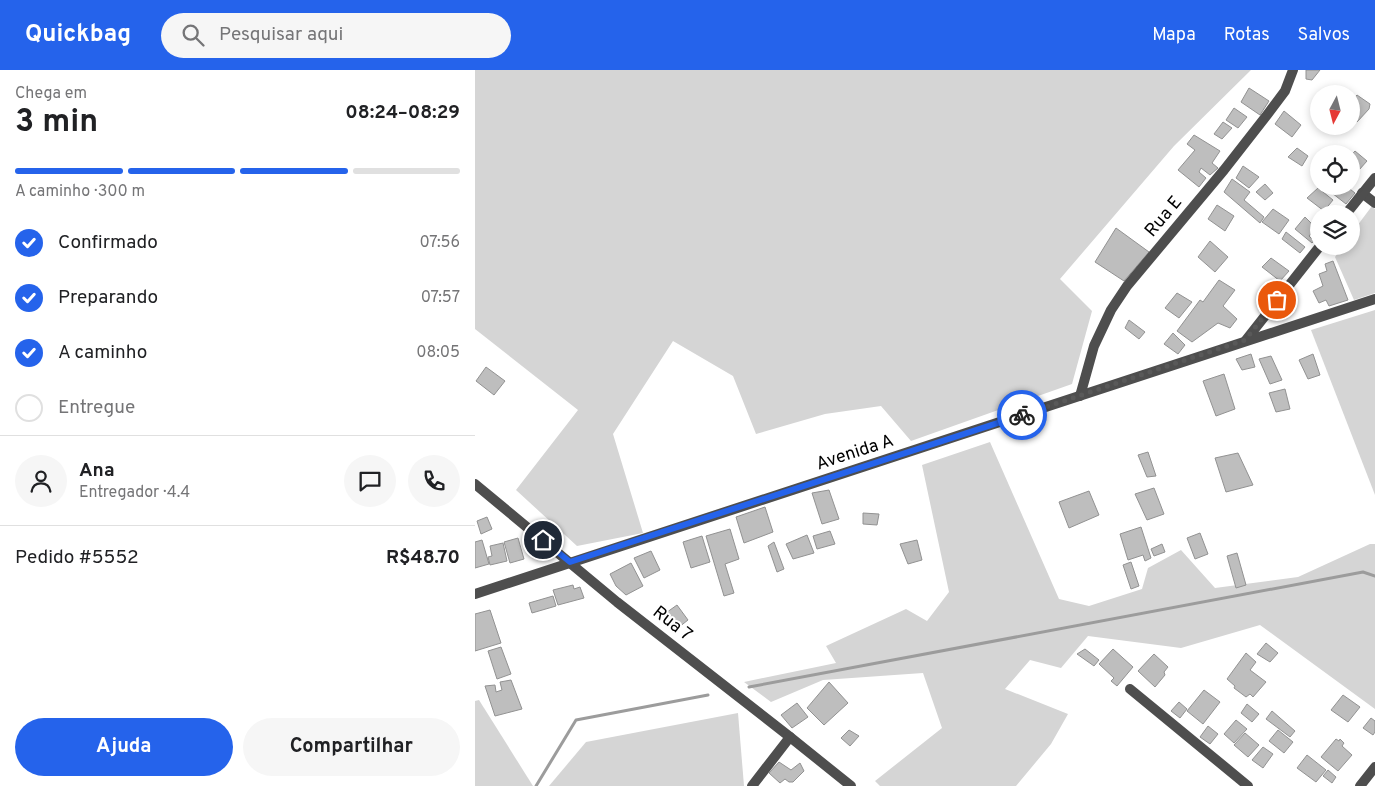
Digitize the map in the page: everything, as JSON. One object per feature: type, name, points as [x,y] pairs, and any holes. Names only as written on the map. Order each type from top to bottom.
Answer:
[{"type":"street","name":"Rua E","points":[[1080,396],[1094,346],[1111,310],[1127,286],[1218,178],[1267,115],[1285,91],[1293,70]]},
{"type":"street","points":[[1352,205],[1375,178]]},
{"type":"street","points":[[1362,193],[1375,202]]},
{"type":"street","points":[[1245,340],[1313,255]]},
{"type":"street","name":"Avenida A","points":[[475,594],[1245,340],[1375,299]]},
{"type":"street","name":"Rua 7","points":[[475,484],[617,602],[790,736],[851,786]]},
{"type":"street","points":[[1130,690],[1248,786]]},
{"type":"street","points":[[752,786],[790,736]]},
{"type":"street","points":[[1360,786],[1375,766]]},
{"type":"shaded area","points":[[475,70],[1251,70],[1174,146],[1060,279],[1092,311],[1072,384],[911,441],[881,406],[825,414],[756,434],[733,376],[673,341],[613,434],[643,533],[577,546],[516,490],[578,410],[475,329]]},
{"type":"shaded area","points":[[1372,206],[1375,209],[1375,293],[1354,300],[1335,257],[1336,255],[1360,255],[1360,222]]},
{"type":"shaded area","points":[[1375,310],[1375,495],[1311,330]]},
{"type":"shaded area","points":[[990,442],[1059,599],[1089,606],[1142,589],[1148,568],[1181,550],[1215,588],[1298,577],[1370,544],[1375,544],[1375,709],[1260,625],[1181,648],[1088,636],[1061,668],[1030,660],[1005,689],[1068,714],[1051,744],[1016,786],[880,786],[875,781],[942,728],[923,673],[823,680],[771,702],[744,682],[836,663],[826,646],[906,609],[927,621],[949,592],[922,465]]},
{"type":"shaded area","points":[[479,700],[533,786],[475,786],[475,701]]},
{"type":"shaded area","points":[[738,713],[744,786],[549,786],[586,742]]},
{"type":"building","points":[[1306,70],[1320,70],[1312,80],[1306,79]]},
{"type":"building","points":[[1249,88],[1269,101],[1260,115],[1241,102]]},
{"type":"building","points":[[1360,97],[1370,104],[1369,109],[1360,119]]},
{"type":"building","points":[[1234,108],[1247,117],[1238,128],[1226,120]]},
{"type":"building","points":[[1284,111],[1301,125],[1292,137],[1275,124]]},
{"type":"building","points":[[1223,122],[1232,128],[1222,139],[1214,134]]},
{"type":"building","points":[[1194,135],[1220,151],[1212,163],[1218,168],[1210,175],[1201,168],[1199,172],[1206,178],[1199,187],[1178,170],[1195,150],[1187,144]]},
{"type":"building","points":[[1297,148],[1308,156],[1302,166],[1288,157]]},
{"type":"building","points":[[1360,155],[1367,161],[1360,169]]},
{"type":"building","points":[[1243,166],[1259,177],[1249,188],[1236,178]]},
{"type":"building","points":[[1232,179],[1250,192],[1244,200],[1264,217],[1260,223],[1224,192]]},
{"type":"building","points":[[1265,184],[1273,193],[1265,200],[1256,192]]},
{"type":"building","points":[[1310,195],[1327,195],[1333,200],[1329,205],[1316,205],[1307,198]]},
{"type":"building","points":[[1334,195],[1353,195],[1346,204]]},
{"type":"building","points":[[1217,205],[1234,216],[1225,231],[1208,219]]},
{"type":"building","points":[[1273,209],[1289,220],[1279,234],[1262,222]]},
{"type":"building","points":[[1305,217],[1310,222],[1310,241],[1295,229]]},
{"type":"building","points":[[1116,228],[1149,252],[1124,281],[1095,262]]},
{"type":"building","points":[[1286,232],[1305,247],[1300,253],[1282,239]]},
{"type":"building","points":[[1210,241],[1228,257],[1215,272],[1198,257]]},
{"type":"building","points":[[1271,258],[1289,271],[1280,281],[1262,267]]},
{"type":"building","points":[[1333,261],[1348,300],[1329,306],[1326,300],[1319,303],[1313,291],[1323,286],[1319,274],[1327,271],[1325,264]]},
{"type":"building","points":[[1219,280],[1235,290],[1223,306],[1237,319],[1230,328],[1218,323],[1192,342],[1177,331],[1200,300],[1203,302]]},
{"type":"building","points":[[1177,293],[1192,302],[1179,318],[1165,308]]},
{"type":"building","points":[[1129,320],[1145,332],[1139,339],[1125,328]]},
{"type":"building","points":[[1173,333],[1185,345],[1178,354],[1164,344]]},
{"type":"building","points":[[1251,354],[1255,367],[1242,370],[1236,359]]},
{"type":"building","points":[[1313,354],[1320,375],[1308,379],[1299,360]]},
{"type":"building","points":[[1271,356],[1282,380],[1270,384],[1259,359]]},
{"type":"building","points":[[486,367],[505,381],[494,395],[476,381]]},
{"type":"building","points":[[1224,374],[1235,409],[1216,416],[1203,381]]},
{"type":"building","points":[[1285,389],[1290,409],[1276,412],[1269,393]]},
{"type":"building","points":[[1148,452],[1156,476],[1147,477],[1138,455]]},
{"type":"building","points":[[1238,453],[1253,485],[1226,492],[1215,458]]},
{"type":"building","points":[[1154,488],[1164,514],[1147,520],[1135,494]]},
{"type":"building","points":[[829,490],[839,519],[822,524],[812,493]]},
{"type":"building","points":[[1089,491],[1099,515],[1069,528],[1059,502]]},
{"type":"building","points":[[765,507],[773,532],[744,543],[736,517]]},
{"type":"building","points":[[863,513],[879,514],[877,525],[863,524]]},
{"type":"building","points":[[487,517],[492,529],[481,534],[477,521]]},
{"type":"building","points":[[1141,527],[1151,558],[1145,561],[1143,555],[1128,560],[1120,534]]},
{"type":"building","points":[[730,529],[739,559],[725,564],[734,593],[724,596],[706,536]]},
{"type":"building","points":[[830,531],[835,544],[817,549],[813,536]]},
{"type":"building","points":[[1200,533],[1208,554],[1195,559],[1187,538]]},
{"type":"building","points":[[807,535],[814,553],[793,559],[786,544]]},
{"type":"building","points":[[702,536],[710,562],[691,568],[683,542]]},
{"type":"building","points":[[518,538],[524,559],[510,563],[504,542]]},
{"type":"building","points":[[482,540],[489,564],[475,568],[475,542]]},
{"type":"building","points":[[917,540],[922,560],[908,564],[900,544]]},
{"type":"building","points":[[774,542],[784,569],[777,572],[768,546]]},
{"type":"building","points":[[503,543],[507,561],[490,565],[488,557],[492,556],[490,546]]},
{"type":"building","points":[[1162,544],[1165,552],[1154,556],[1151,549]]},
{"type":"building","points":[[651,551],[660,570],[644,578],[634,558]]},
{"type":"building","points":[[1237,553],[1246,585],[1236,588],[1227,556]]},
{"type":"building","points":[[1131,562],[1139,586],[1131,589],[1123,565]]},
{"type":"building","points":[[631,563],[643,586],[626,595],[616,586],[610,574]]},
{"type":"building","points":[[573,585],[574,589],[580,587],[584,598],[558,605],[553,590]]},
{"type":"building","points":[[553,596],[556,606],[532,613],[529,603]]},
{"type":"building","points":[[677,605],[688,620],[674,631],[663,615]]},
{"type":"building","points":[[490,610],[501,643],[475,651],[475,614]]},
{"type":"building","points":[[1266,643],[1278,653],[1270,662],[1257,654]]},
{"type":"building","points":[[501,647],[511,674],[497,679],[488,651]]},
{"type":"building","points":[[1085,649],[1099,660],[1094,666],[1077,654]]},
{"type":"building","points":[[1113,649],[1133,667],[1117,686],[1111,681],[1114,678],[1099,664]]},
{"type":"building","points":[[1246,653],[1256,662],[1250,670],[1266,682],[1253,697],[1250,694],[1246,697],[1234,688],[1235,686],[1227,679]]},
{"type":"building","points":[[1154,654],[1168,667],[1164,672],[1165,675],[1155,687],[1138,671]]},
{"type":"building","points":[[511,680],[522,709],[495,716],[485,686],[495,685],[496,692],[502,690],[500,682]]},
{"type":"building","points":[[829,682],[848,703],[824,725],[807,708]]},
{"type":"building","points":[[1204,690],[1220,702],[1203,724],[1187,711]]},
{"type":"building","points":[[1343,695],[1360,707],[1348,722],[1331,710]]},
{"type":"building","points":[[1179,702],[1187,709],[1180,718],[1171,711]]},
{"type":"building","points":[[797,703],[808,717],[792,728],[781,715]]},
{"type":"building","points":[[1247,704],[1259,714],[1252,722],[1241,713]]},
{"type":"building","points":[[1272,711],[1295,731],[1290,737],[1266,719]]},
{"type":"building","points":[[1371,718],[1375,721],[1375,732],[1373,735],[1363,728]]},
{"type":"building","points":[[1236,720],[1247,729],[1234,743],[1224,734]]},
{"type":"building","points":[[1208,726],[1218,734],[1210,744],[1200,737]]},
{"type":"building","points":[[849,730],[859,736],[850,746],[841,738]]},
{"type":"building","points":[[1278,730],[1293,742],[1284,753],[1269,741]]},
{"type":"building","points":[[1245,733],[1259,745],[1248,757],[1234,745]]},
{"type":"building","points":[[1336,739],[1339,741],[1340,739],[1344,743],[1342,746],[1352,755],[1338,771],[1321,757]]},
{"type":"building","points":[[1263,747],[1273,754],[1263,768],[1252,760]]},
{"type":"building","points":[[1307,755],[1326,770],[1316,782],[1297,768]]},
{"type":"building","points":[[779,762],[791,770],[800,763],[804,771],[793,782],[785,779],[780,783],[769,773]]},
{"type":"building","points":[[1328,770],[1336,777],[1332,783],[1323,776]]},
{"type":"waterway","points":[[749,687],[1363,572],[1375,576]]},
{"type":"waterway","points":[[536,786],[576,720],[708,695]]},
{"type":"way so far","points":[[1022,415],[1245,340],[1277,300]]},
{"type":"route","points":[[543,540],[570,562],[1022,415]]}]
